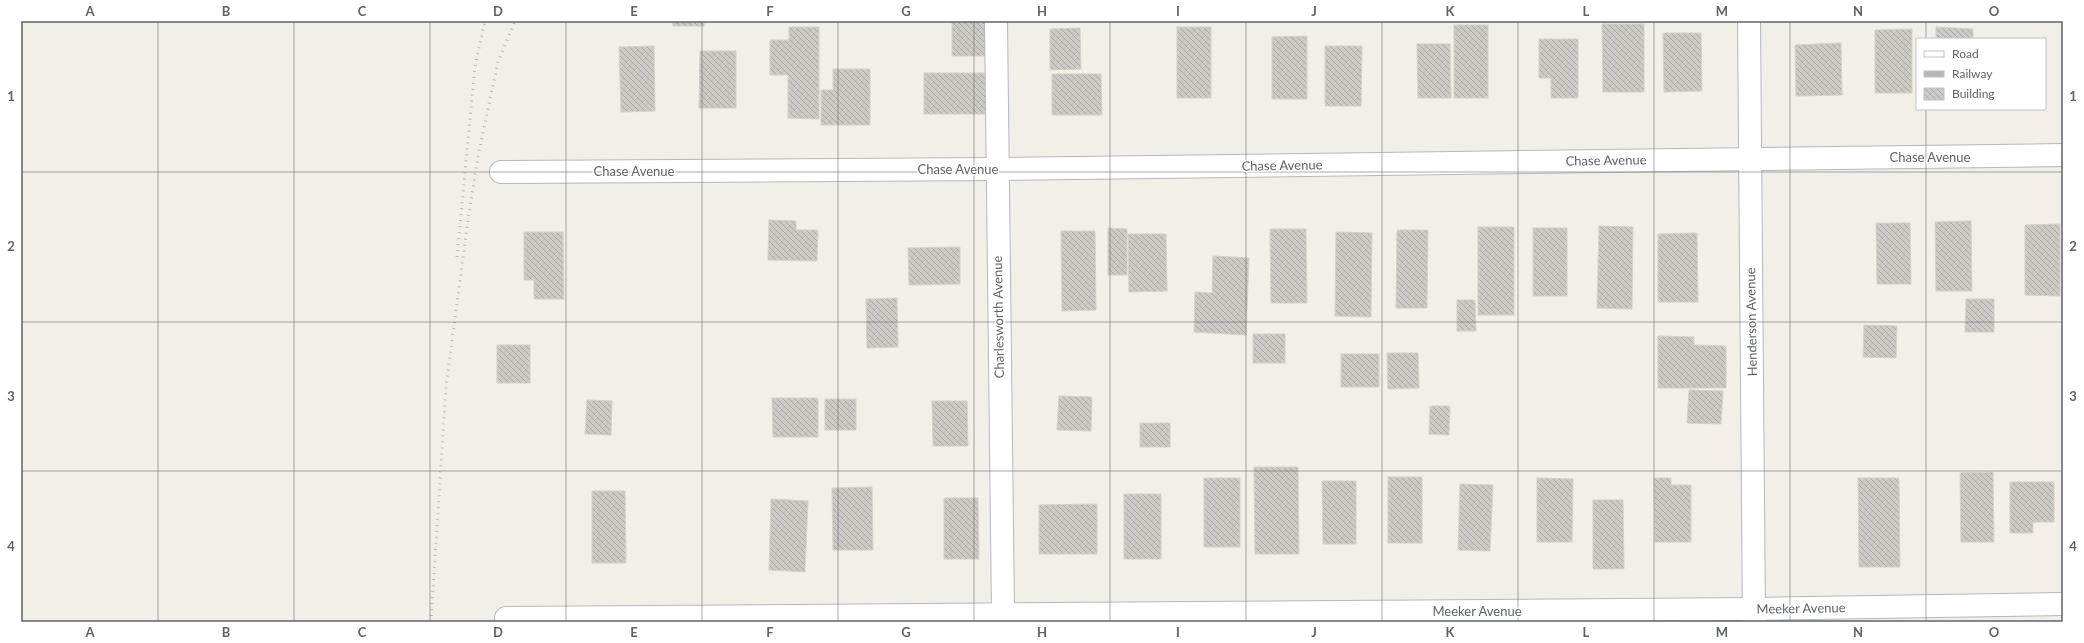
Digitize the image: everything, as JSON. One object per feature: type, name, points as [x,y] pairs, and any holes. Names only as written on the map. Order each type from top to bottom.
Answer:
[{"type":"street","name":"Charlesworth Avenue","points":[[996,21],[996,169],[1002,613]]},
{"type":"street","name":"Henderson Avenue","points":[[1749,21],[1754,615]]},
{"type":"street","name":"Chase Avenue","points":[[501,172],[996,169],[2063,155]]},
{"type":"street","name":"Meeker Avenue","points":[[506,618],[1002,613],[1026,618],[1754,615],[2063,604]]},
{"type":"building","points":[[672,21],[704,21],[704,26],[673,26]]},
{"type":"building","points":[[952,21],[987,21],[987,56],[952,56]]},
{"type":"building","points":[[1602,24],[1644,24],[1644,92],[1603,92]]},
{"type":"building","points":[[1454,25],[1488,25],[1488,98],[1454,98]]},
{"type":"building","points":[[789,27],[819,27],[819,119],[788,118],[788,75],[770,75],[770,40],[789,40]]},
{"type":"building","points":[[1177,27],[1211,27],[1211,98],[1177,98]]},
{"type":"building","points":[[1936,27],[1973,29],[1973,38],[1936,38]]},
{"type":"building","points":[[1080,28],[1081,69],[1050,70],[1050,29]]},
{"type":"building","points":[[1912,29],[1912,93],[1875,93],[1875,30]]},
{"type":"building","points":[[1663,33],[1701,33],[1702,91],[1664,92]]},
{"type":"building","points":[[1307,36],[1307,99],[1272,99],[1272,37]]},
{"type":"building","points":[[1539,39],[1578,39],[1578,98],[1551,98],[1551,78],[1539,78]]},
{"type":"building","points":[[1841,43],[1842,95],[1796,96],[1795,45]]},
{"type":"building","points":[[1417,44],[1450,44],[1451,98],[1418,98]]},
{"type":"building","points":[[654,46],[655,111],[621,112],[619,47]]},
{"type":"building","points":[[1325,46],[1362,46],[1361,106],[1325,106]]},
{"type":"building","points":[[700,51],[736,51],[736,108],[699,108]]},
{"type":"building","points":[[833,69],[870,69],[870,125],[821,125],[821,90],[833,90]]},
{"type":"building","points":[[924,73],[987,73],[987,114],[924,114]]},
{"type":"building","points":[[1052,74],[1101,74],[1102,115],[1052,115]]},
{"type":"building","points":[[769,220],[796,221],[796,230],[818,230],[817,261],[768,260]]},
{"type":"building","points":[[1971,221],[1972,291],[1936,291],[1935,222]]},
{"type":"building","points":[[1876,223],[1910,223],[1911,284],[1877,284]]},
{"type":"building","points":[[2060,224],[2060,296],[2025,295],[2025,225]]},
{"type":"building","points":[[1599,226],[1633,227],[1632,309],[1597,308]]},
{"type":"building","points":[[1478,227],[1514,227],[1514,315],[1478,315]]},
{"type":"building","points":[[1108,228],[1127,229],[1127,275],[1108,275]]},
{"type":"building","points":[[1533,228],[1567,228],[1567,296],[1533,296]]},
{"type":"building","points":[[1270,229],[1306,229],[1307,303],[1271,303]]},
{"type":"building","points":[[1397,230],[1428,230],[1427,308],[1396,308]]},
{"type":"building","points":[[1061,231],[1095,231],[1096,310],[1062,311]]},
{"type":"building","points":[[524,232],[563,232],[564,299],[534,299],[534,280],[524,280]]},
{"type":"building","points":[[1336,232],[1372,233],[1371,317],[1335,316]]},
{"type":"building","points":[[1697,233],[1698,302],[1658,302],[1658,234]]},
{"type":"building","points":[[1128,234],[1166,234],[1167,291],[1129,292]]},
{"type":"building","points":[[960,247],[960,284],[909,285],[908,248]]},
{"type":"building","points":[[1213,256],[1249,258],[1246,335],[1194,332],[1195,292],[1212,293]]},
{"type":"building","points":[[897,298],[898,347],[867,348],[866,299]]},
{"type":"building","points":[[1966,299],[1994,299],[1994,332],[1965,332]]},
{"type":"building","points":[[1457,300],[1475,300],[1476,331],[1457,331]]},
{"type":"building","points":[[1864,325],[1897,326],[1896,358],[1863,357]]},
{"type":"building","points":[[1253,334],[1285,334],[1285,363],[1253,363]]},
{"type":"building","points":[[1658,336],[1694,337],[1694,345],[1726,346],[1726,388],[1658,388]]},
{"type":"building","points":[[497,345],[530,345],[530,383],[497,383]]},
{"type":"building","points":[[1387,353],[1418,353],[1419,388],[1388,389]]},
{"type":"building","points":[[1341,354],[1379,354],[1379,387],[1341,387]]},
{"type":"building","points":[[1689,390],[1723,391],[1721,424],[1687,423]]},
{"type":"building","points":[[1059,396],[1092,397],[1091,431],[1057,430]]},
{"type":"building","points":[[772,398],[818,398],[818,437],[773,437]]},
{"type":"building","points":[[825,399],[856,399],[856,430],[825,430]]},
{"type":"building","points":[[587,400],[612,401],[611,435],[585,434]]},
{"type":"building","points":[[932,401],[967,401],[968,446],[933,446]]},
{"type":"building","points":[[1430,406],[1450,406],[1449,435],[1429,434]]},
{"type":"building","points":[[1140,423],[1170,423],[1170,447],[1140,447]]},
{"type":"building","points":[[1254,467],[1298,467],[1299,554],[1255,554]]},
{"type":"building","points":[[1993,472],[1994,542],[1961,542],[1960,473]]},
{"type":"building","points":[[1388,477],[1422,477],[1422,543],[1388,543]]},
{"type":"building","points":[[1204,478],[1240,478],[1240,547],[1204,547]]},
{"type":"building","points":[[1537,478],[1573,479],[1572,542],[1537,542]]},
{"type":"building","points":[[1654,478],[1671,478],[1671,485],[1691,485],[1691,542],[1655,542]]},
{"type":"building","points":[[1858,478],[1899,478],[1900,567],[1859,567]]},
{"type":"building","points":[[1322,481],[1356,481],[1356,544],[1323,544]]},
{"type":"building","points":[[2010,482],[2054,482],[2054,522],[2033,522],[2033,533],[2010,533]]},
{"type":"building","points":[[1460,484],[1493,485],[1490,551],[1458,550]]},
{"type":"building","points":[[872,487],[873,550],[833,550],[832,488]]},
{"type":"building","points":[[592,491],[625,491],[626,563],[592,563]]},
{"type":"building","points":[[1124,494],[1161,494],[1161,559],[1124,559]]},
{"type":"building","points":[[944,498],[978,498],[979,559],[944,559]]},
{"type":"building","points":[[771,499],[808,501],[805,572],[769,570]]},
{"type":"building","points":[[1593,500],[1623,500],[1624,569],[1593,569]]},
{"type":"building","points":[[1097,504],[1097,554],[1039,554],[1039,505]]},
{"type":"railway","points":[[457,257],[475,66],[485,21]]},
{"type":"railway","points":[[431,622],[446,386],[468,220],[478,156],[498,62],[515,21]]}]
